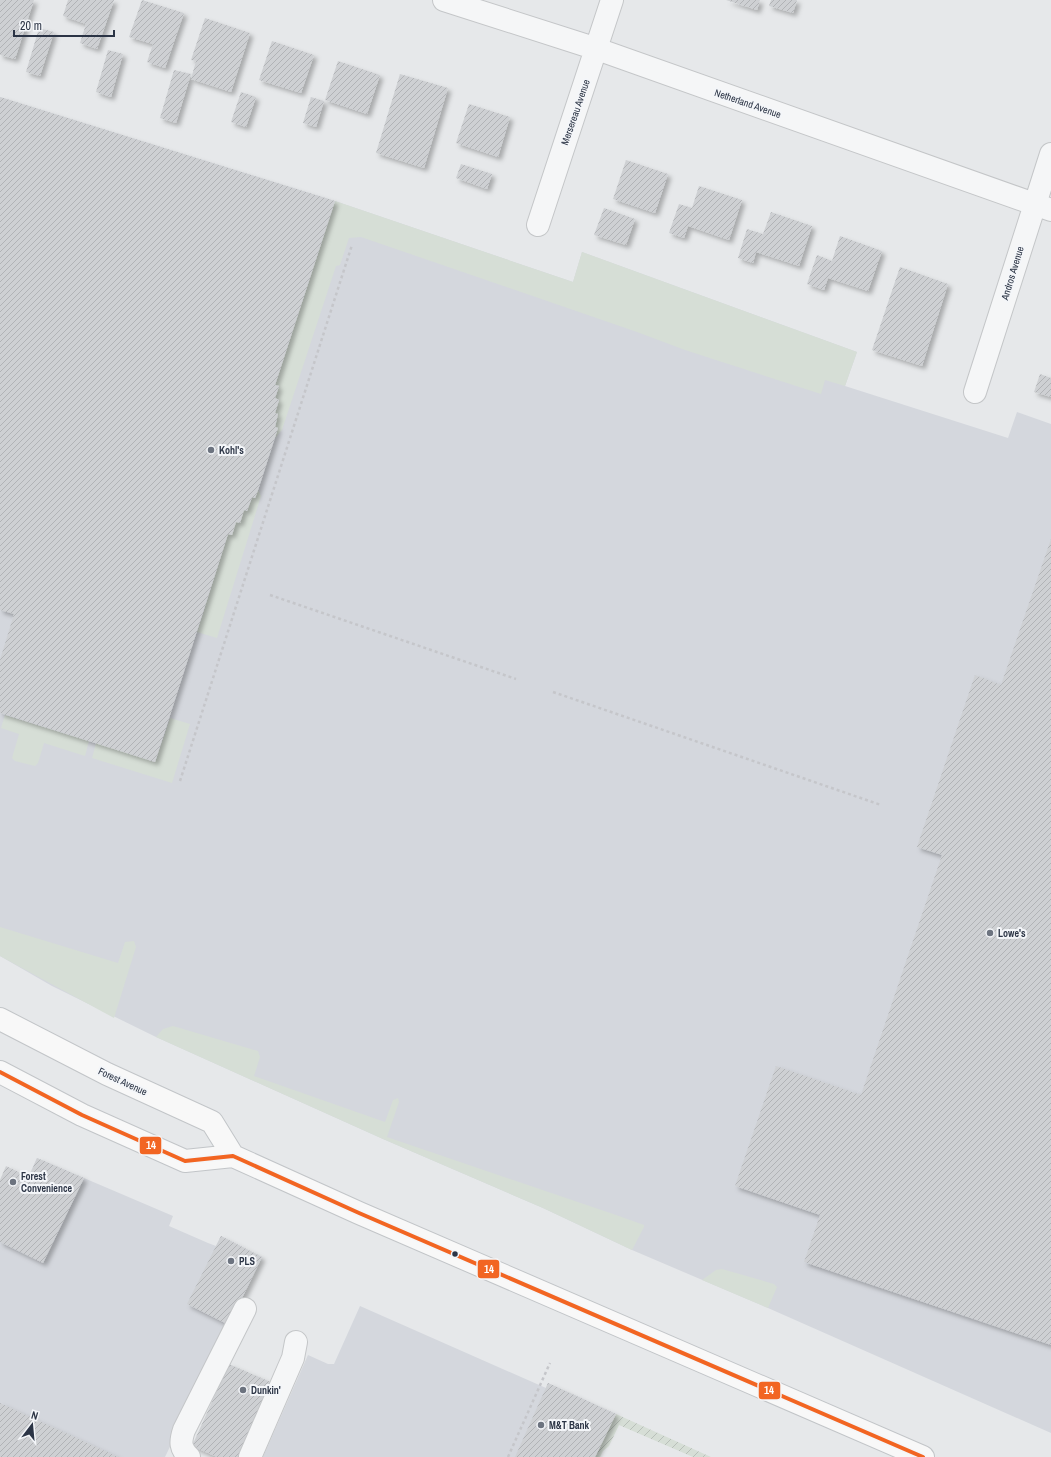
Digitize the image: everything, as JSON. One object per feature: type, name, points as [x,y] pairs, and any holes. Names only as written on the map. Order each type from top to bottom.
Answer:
[{"type":"main road","name":"Forest Avenue","points":[[0,1019],[106,1074],[212,1122],[232,1156]]},
{"type":"main road","points":[[0,1072],[82,1115],[185,1161],[232,1156],[359,1213],[923,1457]]},
{"type":"street","name":"Netherland Avenue","points":[[444,0],[597,49],[1042,207]]},
{"type":"street","name":"Mersereau Avenue","points":[[538,225],[612,0]]},
{"type":"street","name":"Andros Avenue","points":[[975,392],[1042,207],[1051,154]]},
{"type":"street","points":[[189,1457],[184,1452],[180,1443],[184,1430],[245,1309]]},
{"type":"street","points":[[250,1457],[293,1358],[296,1342]]},
{"type":"path","points":[[180,781],[352,245]]},
{"type":"path","points":[[270,595],[516,680]]},
{"type":"path","points":[[553,692],[881,805]]},
{"type":"path","points":[[508,1457],[550,1363]]},
{"type":"shaded area","points":[[0,97],[335,201],[573,282],[582,252],[857,352],[845,386],[1008,438],[1017,412],[1051,424],[1051,1433],[768,1308],[632,1250],[543,1208],[383,1139],[156,1037],[52,986],[0,956]]},
{"type":"shaded area","points":[[335,201],[573,282],[582,252],[857,352],[845,386],[825,380],[821,394],[685,350],[361,237],[349,238],[340,265],[336,266],[282,430],[274,439],[278,428],[275,427],[278,414],[275,413],[279,400],[275,398],[279,386],[275,385]]},
{"type":"shaded area","points":[[258,490],[261,496],[217,638],[197,632],[228,534],[244,510],[247,511],[252,497],[255,498]]},
{"type":"shaded area","points":[[5,715],[89,741],[85,756],[44,743],[38,763],[35,766],[15,761],[12,758],[19,734],[1,728]]},
{"type":"shaded area","points":[[170,718],[190,724],[172,783],[92,758],[96,743],[155,762]]},
{"type":"shaded area","points":[[0,927],[118,963],[125,942],[134,941],[136,947],[114,1018],[0,956]]},
{"type":"shaded area","points":[[173,1026],[258,1051],[260,1057],[254,1076],[385,1122],[393,1100],[398,1098],[399,1102],[387,1137],[619,1216],[644,1225],[644,1227],[632,1250],[543,1208],[383,1139],[156,1037],[163,1029]]},
{"type":"shaded area","points":[[37,1158],[173,1216],[169,1226],[216,1246],[221,1236],[262,1257],[165,1457],[0,1457],[0,1238]]},
{"type":"shaded area","points":[[722,1269],[774,1284],[777,1287],[768,1308],[702,1280],[716,1270]]},
{"type":"shaded area","points":[[360,1306],[546,1388],[548,1383],[616,1414],[595,1457],[263,1457],[308,1355],[328,1364],[334,1364]]},
{"type":"shaded area","points":[[616,1414],[711,1457],[693,1457],[619,1425],[609,1446],[603,1451],[600,1457],[595,1457]]},
{"type":"building","points":[[0,0],[34,0],[15,59],[0,55]]},
{"type":"building","points":[[68,0],[114,0],[97,49],[80,43],[86,24],[63,16]]},
{"type":"building","points":[[142,0],[184,13],[165,68],[147,62],[153,44],[129,37]]},
{"type":"building","points":[[726,0],[760,0],[757,10]]},
{"type":"building","points":[[771,0],[797,0],[793,13],[769,6]]},
{"type":"building","points":[[205,18],[250,33],[231,92],[191,79],[196,61],[191,60]]},
{"type":"building","points":[[39,28],[54,32],[40,76],[26,72]]},
{"type":"building","points":[[272,41],[314,55],[301,93],[259,80]]},
{"type":"building","points":[[108,50],[123,54],[111,97],[96,92]]},
{"type":"building","points":[[338,61],[380,75],[367,114],[325,100]]},
{"type":"building","points":[[174,70],[191,74],[176,123],[160,118]]},
{"type":"building","points":[[400,74],[448,88],[424,168],[376,153]]},
{"type":"building","points":[[241,92],[256,97],[246,127],[231,122]]},
{"type":"building","points":[[0,97],[335,201],[275,385],[279,386],[275,398],[279,400],[275,413],[278,414],[275,427],[278,428],[255,498],[252,497],[247,511],[244,510],[240,523],[236,522],[232,535],[228,534],[155,762],[0,713],[0,660],[14,614],[0,610]]},
{"type":"building","points":[[311,97],[324,101],[316,127],[303,123]]},
{"type":"building","points":[[469,104],[510,117],[498,157],[456,143]]},
{"type":"building","points":[[626,160],[668,174],[655,213],[613,199]]},
{"type":"building","points":[[461,164],[492,174],[487,189],[456,178]]},
{"type":"building","points":[[699,186],[742,200],[729,240],[688,226],[684,238],[669,233],[679,204],[692,208]]},
{"type":"building","points":[[604,208],[635,219],[626,245],[594,235]]},
{"type":"building","points":[[771,212],[812,226],[799,266],[756,252],[753,263],[738,258],[747,229],[763,234]]},
{"type":"building","points":[[840,236],[882,251],[868,291],[828,278],[824,290],[807,284],[817,255],[832,261]]},
{"type":"building","points":[[900,267],[948,284],[922,366],[872,350]]},
{"type":"building","points":[[1040,374],[1051,378],[1051,397],[1034,392]]},
{"type":"building","points":[[1051,539],[1051,1345],[804,1262],[820,1215],[735,1186],[776,1066],[861,1095],[942,855],[917,847],[975,675],[1001,685]]},
{"type":"building","points":[[37,1158],[84,1178],[43,1263],[0,1242],[0,1180],[6,1166],[29,1177]]},
{"type":"building","points":[[221,1236],[262,1257],[229,1325],[187,1304]]},
{"type":"building","points":[[229,1364],[273,1383],[240,1457],[217,1457],[192,1446]]},
{"type":"building","points":[[548,1383],[616,1414],[595,1457],[515,1457]]},
{"type":"building","points":[[0,1403],[118,1457],[0,1457]]},
{"type":"transit line","name":"14","points":[[0,1072],[82,1115],[185,1161],[233,1156],[359,1213],[923,1457]]},
{"type":"place","name":"Kohl's","points":[[211,450]]},
{"type":"place","name":"Lowe's","points":[[990,933]]},
{"type":"place","name":"Forest Convenience","points":[[13,1182]]},
{"type":"place","name":"PLS","points":[[231,1261]]},
{"type":"place","name":"Dunkin'","points":[[243,1390]]},
{"type":"place","name":"M&T Bank","points":[[541,1425]]}]
